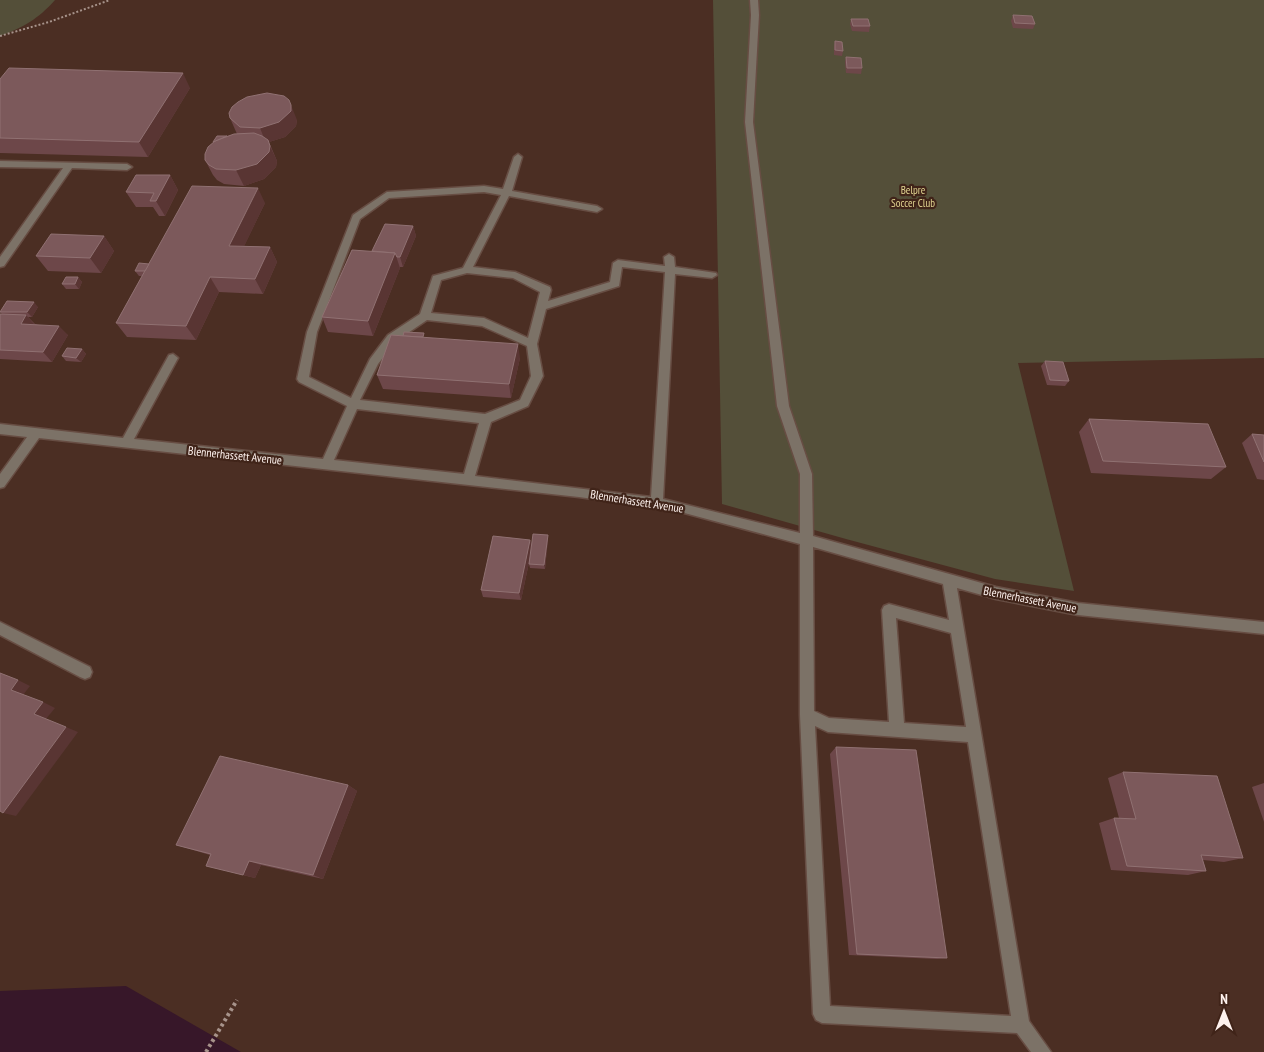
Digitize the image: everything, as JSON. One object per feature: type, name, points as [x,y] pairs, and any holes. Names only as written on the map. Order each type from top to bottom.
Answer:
[{"type":"street","points":[[754,0],[756,15],[750,122],[783,406],[806,474],[807,715],[822,1014],[1021,1025]]},
{"type":"street","points":[[468,270],[507,192],[518,157]]},
{"type":"street","points":[[0,164],[126,167]]},
{"type":"street","points":[[0,264],[69,166]]},
{"type":"street","points":[[326,464],[353,404],[374,362],[392,338],[425,316],[437,278],[468,270],[516,275],[546,290],[532,344],[537,376],[524,403],[486,419],[353,404],[303,379],[312,332],[356,218],[387,195],[484,189],[597,209]]},
{"type":"street","points":[[657,503],[670,269],[669,257]]},
{"type":"street","points":[[542,307],[615,284],[618,263],[712,275]]},
{"type":"street","points":[[425,316],[484,322],[532,344]]},
{"type":"street","points":[[126,443],[173,358]]},
{"type":"street","points":[[468,480],[486,419]]},
{"type":"street","name":"Blennerhassett Avenue","points":[[0,428],[657,503],[721,517],[996,593],[1078,609],[1264,628]]},
{"type":"street","points":[[0,483],[36,433]]},
{"type":"street","points":[[948,580],[1021,1025],[1042,1052]]},
{"type":"street","points":[[897,730],[889,610],[956,628]]},
{"type":"street","points":[[0,628],[85,672]]},
{"type":"street","points":[[807,715],[828,725],[974,735]]},
{"type":"path","points":[[0,36],[49,22],[110,0]]},
{"type":"path","points":[[206,1052],[237,1000]]},
{"type":"green space","points":[[0,0],[55,0],[30,22],[0,36]]},
{"type":"green space","name":"Belpre Soccer Club","points":[[713,0],[1264,0],[1264,358],[1018,363],[1074,591],[995,579],[722,504]]},
{"type":"shaded area","points":[[126,986],[241,1052],[0,1052],[0,991]]},
{"type":"building","points":[[1013,15],[1032,16],[1035,24],[1015,23]]},
{"type":"building","points":[[851,19],[868,19],[870,26],[853,26]]},
{"type":"building","points":[[835,41],[842,42],[843,51],[835,50]]},
{"type":"building","points":[[846,57],[861,58],[862,68],[847,68]]},
{"type":"building","points":[[9,68],[183,73],[139,142],[0,138],[0,79]]},
{"type":"building","points":[[267,93],[284,96],[289,100],[291,111],[279,122],[260,128],[240,127],[230,118],[229,113],[232,107],[238,102],[247,97]]},
{"type":"building","points":[[254,133],[268,140],[270,146],[269,152],[257,164],[236,170],[216,169],[205,160],[208,147],[215,141],[234,134]]},
{"type":"building","points":[[217,136],[227,136],[213,142]]},
{"type":"building","points":[[136,175],[170,175],[156,201],[150,201],[154,193],[126,192]]},
{"type":"building","points":[[192,186],[258,188],[229,246],[270,247],[255,279],[210,277],[186,326],[116,323]]},
{"type":"building","points":[[385,224],[413,226],[400,257],[397,257],[395,253],[372,251]]},
{"type":"building","points":[[51,234],[104,236],[90,258],[36,256]]},
{"type":"building","points":[[352,250],[395,253],[368,321],[322,317]]},
{"type":"building","points":[[139,263],[149,264],[145,271],[135,271]]},
{"type":"building","points":[[66,277],[78,277],[75,284],[62,284]]},
{"type":"building","points":[[7,301],[34,302],[27,312],[0,312]]},
{"type":"building","points":[[0,314],[26,315],[21,324],[59,326],[43,352],[0,350]]},
{"type":"building","points":[[404,332],[424,333],[423,337],[403,336]]},
{"type":"building","points":[[391,335],[518,344],[509,384],[377,375]]},
{"type":"building","points":[[67,348],[82,349],[76,358],[62,356]]},
{"type":"building","points":[[1045,361],[1063,362],[1069,381],[1050,380]]},
{"type":"building","points":[[1089,419],[1208,424],[1226,467],[1103,461]]},
{"type":"building","points":[[1252,434],[1264,435],[1264,462]]},
{"type":"building","points":[[533,534],[548,535],[544,565],[529,564]]},
{"type":"building","points":[[493,536],[530,540],[519,593],[481,590]]},
{"type":"building","points":[[0,673],[18,680],[11,690],[43,702],[34,714],[66,727],[3,813],[0,811]]},
{"type":"building","points":[[836,747],[916,750],[947,958],[857,954]]},
{"type":"building","points":[[220,756],[348,785],[313,875],[249,861],[243,875],[206,866],[211,854],[176,845]]},
{"type":"building","points":[[1123,772],[1217,776],[1243,858],[1201,855],[1206,871],[1127,866],[1114,818],[1136,819]]}]
